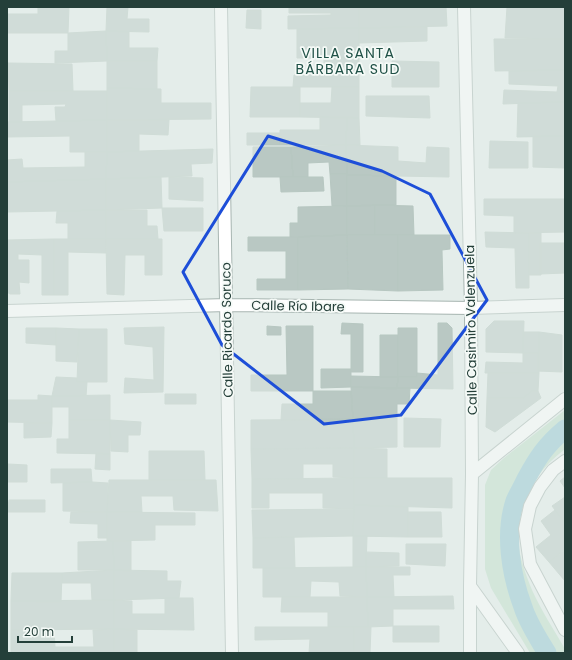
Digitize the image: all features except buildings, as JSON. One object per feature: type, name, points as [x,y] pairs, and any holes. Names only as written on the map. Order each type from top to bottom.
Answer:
[{"type":"street","name":"Calle Ricardo Soruco","points":[[221,7],[232,653]]},
{"type":"street","name":"Calle Casimiro Valenzuela","points":[[464,7],[471,308],[472,474],[470,653]]},
{"type":"street","name":"Calle Río Ibare","points":[[7,311],[227,305],[471,308],[565,305]]},
{"type":"street","points":[[472,474],[565,399]]},
{"type":"street","points":[[565,461],[553,470],[540,487],[530,506],[525,529],[530,564],[565,630]]},
{"type":"street","points":[[470,586],[518,653]]},
{"type":"highlighted area","points":[[268,136],[382,171],[430,194],[487,300],[401,415],[324,424],[222,345],[183,272]]},
{"type":"green space","points":[[565,410],[565,449],[545,468],[530,489],[521,513],[518,540],[521,559],[532,590],[565,649],[565,653],[530,653],[491,588],[485,569],[485,485],[491,470]]},
{"type":"waterway","points":[[547,653],[525,613],[515,582],[510,554],[510,527],[515,501],[530,471],[547,446],[565,429]]},
{"type":"district","name":"VILLA SANTA BÁRBARA SUD","points":[[348,62]]}]
